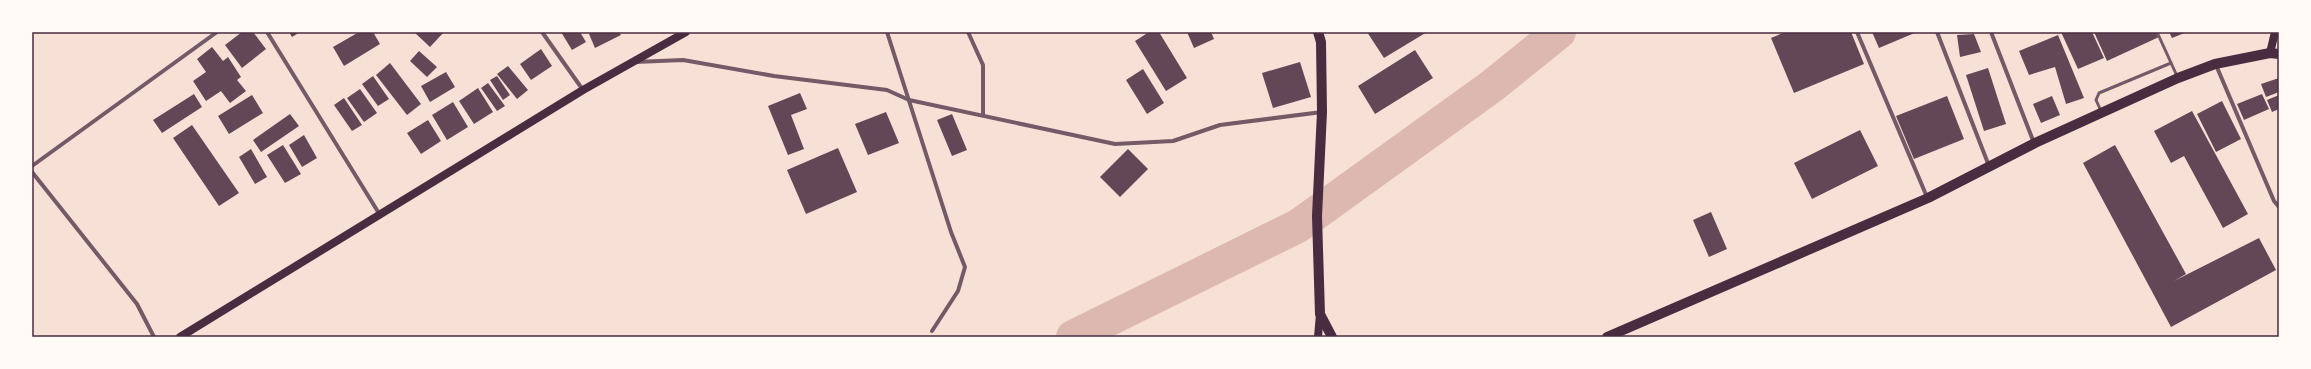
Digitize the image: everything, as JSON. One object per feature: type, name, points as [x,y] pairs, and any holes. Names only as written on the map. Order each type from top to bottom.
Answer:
[{"type":"main road","points":[[180,337],[583,90],[686,32]]},
{"type":"main road","points":[[1318,32],[1321,42],[1322,112],[1317,216],[1320,314],[1318,337]]},
{"type":"main road","points":[[1607,337],[1928,198],[2035,144],[2178,78],[2215,64],[2275,53],[2274,32]]},
{"type":"main road","points":[[1320,314],[1332,337]]},
{"type":"street","points":[[32,166],[217,32]]},
{"type":"street","points":[[267,32],[380,215]]},
{"type":"street","points":[[542,32],[583,90]]},
{"type":"street","points":[[887,32],[951,232],[965,267],[958,291],[932,331]]},
{"type":"street","points":[[968,32],[983,66],[983,115]]},
{"type":"street","points":[[1857,32],[1928,198]]},
{"type":"street","points":[[1937,32],[1990,167]]},
{"type":"street","points":[[1991,32],[2035,144]]},
{"type":"street","points":[[635,62],[683,60],[759,73],[887,90],[909,100],[1115,144],[1173,141],[1220,125],[1322,112]]},
{"type":"street","points":[[2215,64],[2274,201],[2279,207]]},
{"type":"street","points":[[32,172],[137,304],[154,337]]},
{"type":"lane","points":[[2158,32],[2178,78]]},
{"type":"lane","points":[[2102,113],[2096,100],[2099,93],[2171,63]]},
{"type":"building","points":[[242,32],[253,32],[266,49],[242,68],[225,45]]},
{"type":"building","points":[[289,32],[300,32],[292,37]]},
{"type":"building","points":[[359,32],[373,32],[380,44],[344,66],[333,47]]},
{"type":"building","points":[[414,32],[444,32],[430,47]]},
{"type":"building","points":[[561,32],[580,32],[586,42],[572,50]]},
{"type":"building","points":[[592,32],[619,32],[621,35],[595,48],[589,34]]},
{"type":"building","points":[[1149,32],[1159,32],[1187,78],[1166,91],[1135,41]]},
{"type":"building","points":[[1187,32],[1211,32],[1214,39],[1194,48]]},
{"type":"building","points":[[1367,32],[1427,32],[1384,58]]},
{"type":"building","points":[[1785,32],[1851,32],[1864,64],[1794,93],[1771,38]]},
{"type":"building","points":[[1872,32],[1917,32],[1879,48]]},
{"type":"building","points":[[2061,32],[2092,32],[2104,58],[2078,69]]},
{"type":"building","points":[[2094,32],[2157,32],[2159,37],[2107,61]]},
{"type":"building","points":[[2169,32],[2187,32],[2172,38]]},
{"type":"building","points":[[1974,34],[1981,52],[1960,57],[1957,35]]},
{"type":"building","points":[[2058,35],[2084,98],[2066,104],[2055,67],[2029,75],[2019,51]]},
{"type":"building","points":[[212,47],[223,61],[228,57],[241,77],[237,80],[246,91],[230,103],[221,91],[206,101],[193,81],[206,72],[197,59]]},
{"type":"building","points":[[541,49],[552,66],[531,80],[520,64]]},
{"type":"building","points":[[1415,50],[1433,78],[1375,114],[1358,86]]},
{"type":"building","points":[[419,51],[437,67],[427,77],[410,61]]},
{"type":"building","points":[[1300,62],[1311,97],[1273,108],[1262,73]]},
{"type":"building","points":[[390,63],[421,104],[407,115],[376,75]]},
{"type":"building","points":[[508,66],[528,90],[517,99],[497,74]]},
{"type":"building","points":[[1988,68],[2006,124],[1984,131],[1966,75]]},
{"type":"building","points":[[1143,69],[1164,103],[1147,114],[1126,80]]},
{"type":"building","points":[[446,72],[455,87],[430,102],[421,86]]},
{"type":"building","points":[[373,76],[389,99],[378,106],[362,84]]},
{"type":"building","points":[[497,76],[510,95],[503,100],[490,80]]},
{"type":"building","points":[[2279,78],[2279,92],[2266,97],[2261,84]]},
{"type":"building","points":[[488,83],[505,106],[497,111],[481,88]]},
{"type":"building","points":[[478,88],[493,112],[474,124],[459,101]]},
{"type":"building","points":[[360,89],[377,113],[364,122],[347,98]]},
{"type":"building","points":[[800,93],[807,109],[791,115],[804,149],[788,155],[768,106]]},
{"type":"building","points":[[194,94],[202,107],[162,133],[153,120]]},
{"type":"building","points":[[2262,94],[2269,109],[2244,120],[2237,104]]},
{"type":"building","points":[[252,95],[263,113],[229,134],[218,116]]},
{"type":"building","points":[[2279,95],[2279,109],[2272,112],[2267,100]]},
{"type":"building","points":[[1947,96],[1964,139],[1914,159],[1896,116]]},
{"type":"building","points":[[2052,96],[2060,115],[2041,123],[2033,104]]},
{"type":"building","points":[[344,98],[362,125],[352,131],[334,105]]},
{"type":"building","points":[[2222,101],[2241,139],[2216,152],[2197,114]]},
{"type":"building","points":[[453,102],[468,127],[447,140],[432,115]]},
{"type":"building","points":[[2192,111],[2248,214],[2223,228],[2184,156],[2171,163],[2154,131]]},
{"type":"building","points":[[886,112],[899,143],[868,155],[855,124]]},
{"type":"building","points":[[290,114],[299,126],[261,152],[253,140]]},
{"type":"building","points":[[952,114],[967,150],[952,156],[937,120]]},
{"type":"building","points":[[428,120],[441,141],[421,154],[407,133]]},
{"type":"building","points":[[192,125],[239,193],[219,206],[173,138]]},
{"type":"building","points":[[1860,130],[1878,166],[1812,199],[1794,163]]},
{"type":"building","points":[[304,135],[317,158],[302,167],[289,145]]},
{"type":"building","points":[[283,145],[301,174],[285,183],[267,155]]},
{"type":"building","points":[[2115,145],[2186,274],[2174,281],[2259,238],[2276,270],[2171,327],[2083,163]]},
{"type":"building","points":[[838,148],[857,192],[806,214],[787,170]]},
{"type":"building","points":[[251,149],[267,177],[255,184],[239,157]]},
{"type":"building","points":[[1128,149],[1148,169],[1120,197],[1100,177]]},
{"type":"building","points":[[1711,212],[1727,249],[1709,257],[1693,220]]},
{"type":"waterway","points":[[1073,337],[1298,226],[1492,86],[1559,32]]}]
